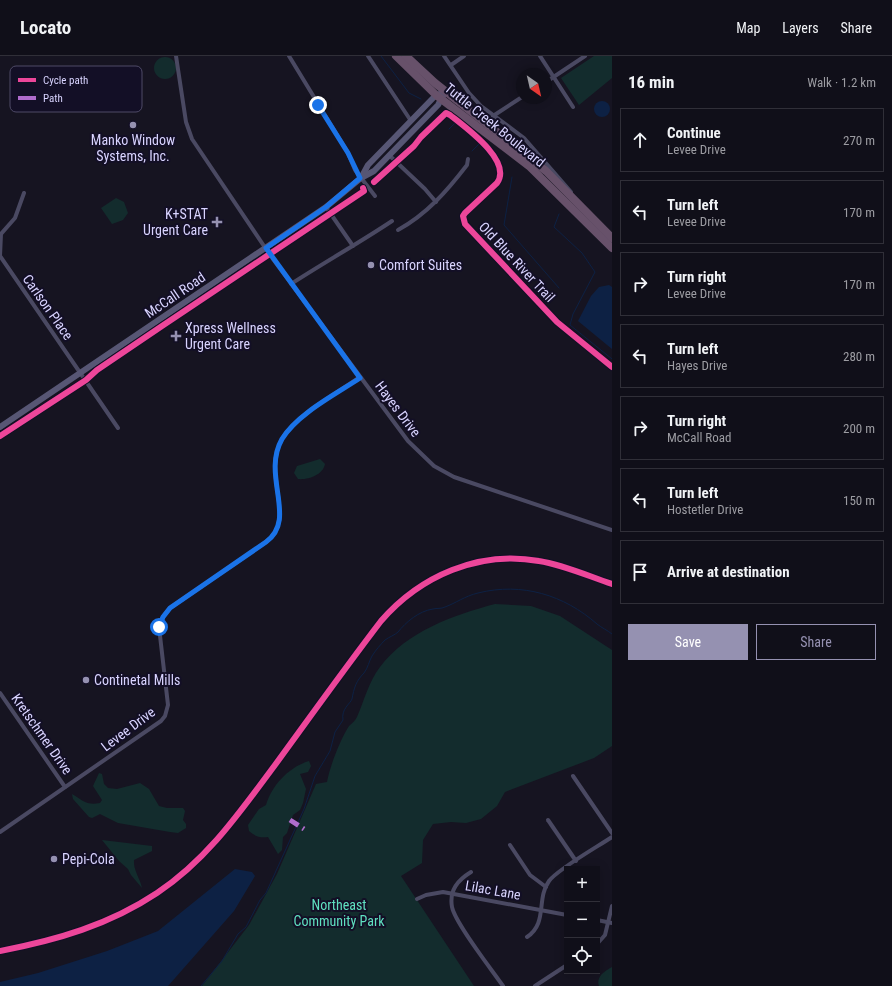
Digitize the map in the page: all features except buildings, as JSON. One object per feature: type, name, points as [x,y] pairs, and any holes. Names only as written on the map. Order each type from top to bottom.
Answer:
[{"type":"highway","name":"Tuttle Creek Boulevard","points":[[396,56],[441,96],[514,154],[612,248]]},
{"type":"highway","name":"Tuttle Creek Boulevard","points":[[406,56],[441,96],[546,170],[612,238]]},
{"type":"highway","points":[[546,162],[546,170],[552,185],[562,199]]},
{"type":"main road","name":"McCall Road","points":[[360,178],[368,165],[412,121],[441,96]]},
{"type":"main road","name":"McCall Road","points":[[0,427],[326,207],[360,178],[374,171],[390,156],[441,96]]},
{"type":"main road","points":[[401,143],[410,128],[412,121]]},
{"type":"main road","points":[[390,156],[389,150],[398,135]]},
{"type":"street","name":"Hayes Drive","points":[[176,56],[186,122],[192,139],[291,284],[399,431],[416,451],[434,466],[466,482],[612,530]]},
{"type":"street","points":[[289,56],[348,153],[360,178],[375,196]]},
{"type":"street","points":[[368,56],[412,121]]},
{"type":"street","points":[[444,56],[469,93],[480,106],[524,138],[546,162],[583,208]]},
{"type":"street","points":[[451,65],[464,56]]},
{"type":"street","points":[[540,56],[573,107]]},
{"type":"street","points":[[553,77],[585,56]]},
{"type":"street","points":[[493,116],[516,101]]},
{"type":"street","points":[[390,156],[425,189],[436,202]]},
{"type":"street","points":[[398,230],[411,222],[436,202],[467,165],[468,159]]},
{"type":"street","name":"Carlson Place","points":[[24,193],[15,218],[1,234],[0,256],[118,428]]},
{"type":"street","points":[[326,207],[353,246]]},
{"type":"street","points":[[291,284],[392,221]]},
{"type":"street","name":"Levee Drive","points":[[0,832],[152,728],[165,716],[168,700],[159,627],[163,617],[170,608],[272,538],[277,532],[281,520],[274,473],[275,457],[282,439],[290,428],[301,418],[360,378]]},
{"type":"street","name":"Kretschmer Drive","points":[[0,693],[65,787]]},
{"type":"street","points":[[573,776],[612,833]]},
{"type":"street","points":[[548,820],[576,861]]},
{"type":"street","points":[[527,937],[537,928],[546,887],[553,876],[612,837]]},
{"type":"street","points":[[510,845],[530,875],[546,887]]},
{"type":"street","points":[[471,872],[458,881],[452,907],[456,918],[502,986]]},
{"type":"street","name":"Lilac Lane","points":[[417,899],[436,892],[564,914]]},
{"type":"street","points":[[600,941],[605,935],[610,923],[612,906]]},
{"type":"street","points":[[600,921],[610,923]]},
{"type":"street","points":[[535,986],[564,967]]},
{"type":"green space","points":[[594,56],[612,56],[612,78],[579,105],[561,78]]},
{"type":"green space","points":[[165,57],[173,60],[176,68],[173,76],[165,79],[157,76],[154,68],[157,60]]},
{"type":"green space","points":[[116,198],[124,202],[128,213],[123,220],[112,224],[101,208]]},
{"type":"green space","points":[[320,459],[325,464],[324,468],[318,474],[306,479],[298,479],[294,473],[297,466]]},
{"type":"green space","name":"Northeast Community Park","points":[[495,604],[531,606],[560,616],[612,650],[612,746],[594,758],[505,792],[497,806],[481,819],[466,823],[451,822],[433,824],[423,840],[422,863],[401,876],[474,986],[202,986],[249,925],[277,874],[316,784],[327,782],[342,738],[349,726],[357,717],[370,685],[380,667],[391,654],[417,634],[448,619]]},
{"type":"green space","points":[[309,761],[311,766],[308,772],[300,774],[306,789],[303,803],[300,810],[293,815],[287,833],[283,837],[282,850],[278,854],[268,837],[260,837],[253,834],[249,831],[248,825],[259,809],[266,805],[272,791],[282,778],[288,772]]},
{"type":"green space","points":[[99,773],[102,774],[104,784],[108,788],[117,789],[140,783],[149,789],[159,806],[167,808],[183,808],[185,811],[183,820],[186,824],[186,828],[178,833],[118,823],[100,814],[92,818],[89,817],[73,799],[72,794],[88,803],[100,803],[102,800],[93,786]]},
{"type":"green space","points":[[102,840],[152,846],[152,851],[134,860],[142,888],[128,869],[119,861]]},
{"type":"green space","points":[[612,967],[612,986],[599,986],[598,982],[600,977],[604,972]]},
{"type":"water","points":[[602,101],[608,103],[610,109],[608,115],[602,117],[596,115],[594,109],[596,103]]},
{"type":"water","points":[[609,285],[612,287],[612,349],[578,321],[591,296],[599,287]]},
{"type":"water","points":[[235,869],[252,872],[255,876],[234,911],[168,986],[0,986],[0,982],[38,973],[107,951],[158,931]]},
{"type":"waterway","points":[[381,56],[409,93],[421,99]]},
{"type":"waterway","points":[[449,129],[456,122]]},
{"type":"waterway","points":[[472,151],[480,143]]},
{"type":"waterway","points":[[512,177],[504,225],[559,288]]},
{"type":"waterway","points":[[559,214],[554,227],[582,253],[595,272],[573,314],[570,325],[612,359]]},
{"type":"waterway","points":[[201,986],[222,961],[238,934],[246,927],[260,900],[266,893],[304,809],[315,776],[330,751],[335,732],[343,720],[343,713],[352,699],[356,685],[373,654],[385,640],[397,633],[405,624],[423,612],[444,608],[478,593],[511,589],[526,590],[542,594],[571,605],[612,634]]},
{"type":"marked path","points":[[290,820],[304,829]]},
{"type":"cycle path","name":"Old Blue River Trail","points":[[374,182],[414,146],[421,137],[446,113],[450,115],[485,145],[499,165],[500,174],[497,183],[465,213],[463,216],[465,224],[557,322],[612,367]]},
{"type":"cycle path","points":[[0,436],[86,380],[97,370],[364,191],[363,188]]},
{"type":"cycle path","points":[[0,951],[42,942],[101,923],[157,893],[192,866],[222,834],[381,621],[397,605],[432,579],[473,563],[494,559],[517,559],[539,561],[558,565],[612,584]]},
{"type":"place","name":"Manko Window Systems, Inc.","points":[[133,125]]},
{"type":"place","name":"K+STAT Urgent Care","points":[[217,222]]},
{"type":"place","name":"Comfort Suites","points":[[371,265]]},
{"type":"place","name":"Xpress Wellness Urgent Care","points":[[176,336]]},
{"type":"place","name":"Continetal Mills","points":[[86,680]]},
{"type":"place","name":"Pepi-Cola","points":[[54,859]]},
{"type":"route","points":[[159,627],[160,621],[165,612],[212,578],[272,538],[277,532],[281,520],[274,473],[275,457],[282,439],[290,428],[301,418],[360,378],[266,248],[336,200],[360,178],[348,153],[318,105]]}]
